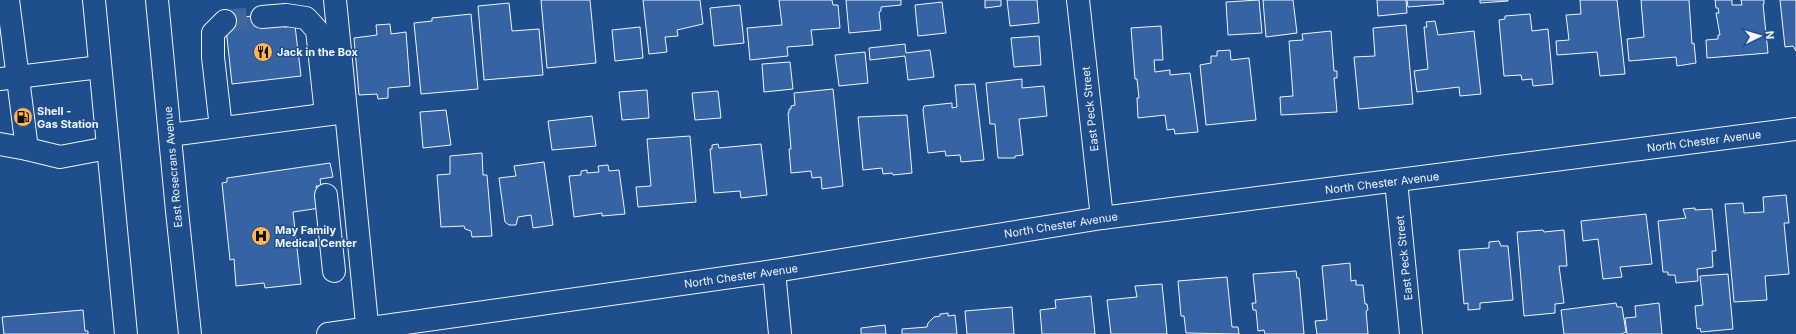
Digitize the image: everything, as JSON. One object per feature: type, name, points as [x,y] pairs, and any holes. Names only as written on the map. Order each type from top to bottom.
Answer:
[{"type":"street","points":[[8,0],[9,77],[27,149]]},
{"type":"street","points":[[94,0],[126,334]]},
{"type":"street","name":"East Rosecrans Avenue","points":[[157,0],[190,334]]},
{"type":"street","points":[[335,0],[336,113]]},
{"type":"street","name":"East Peck Street","points":[[1078,0],[1102,218]]},
{"type":"street","points":[[262,17],[286,15],[306,18],[317,30],[336,113],[358,232],[368,331]]},
{"type":"street","points":[[221,128],[213,57],[213,33],[225,21]]},
{"type":"street","points":[[9,77],[100,67]]},
{"type":"street","points":[[170,135],[336,113]]},
{"type":"street","name":"North Chester Avenue","points":[[328,334],[368,331],[774,272],[1102,218],[1796,129]]},
{"type":"street","points":[[0,144],[60,157],[108,148]]},
{"type":"street","name":"East Peck Street","points":[[1396,181],[1412,334]]},
{"type":"street","points":[[326,195],[334,271]]},
{"type":"street","points":[[330,234],[358,232]]},
{"type":"street","points":[[774,272],[780,334]]},
{"type":"building","points":[[541,0],[590,0],[596,63],[547,68]]},
{"type":"building","points":[[643,0],[700,0],[703,24],[677,30],[678,36],[665,37],[667,52],[649,54]]},
{"type":"building","points":[[779,0],[832,0],[833,5],[838,5],[840,28],[811,30],[813,45],[787,47],[788,56],[750,60],[747,28],[782,25]]},
{"type":"building","points":[[846,0],[901,0],[901,5],[881,7],[881,11],[879,12],[881,30],[849,33]]},
{"type":"building","points":[[985,0],[1001,0],[1001,6],[985,8]]},
{"type":"building","points":[[1007,0],[1037,0],[1039,23],[1010,26]]},
{"type":"building","points":[[1259,0],[1262,33],[1228,35],[1226,2]]},
{"type":"building","points":[[1263,0],[1293,0],[1297,33],[1266,37]]},
{"type":"building","points":[[1377,0],[1406,0],[1407,13],[1378,16]]},
{"type":"building","points":[[1407,0],[1443,0],[1444,4],[1408,7]]},
{"type":"building","points":[[1480,0],[1508,0],[1508,1],[1480,3]]},
{"type":"building","points":[[1580,0],[1617,0],[1625,74],[1600,76],[1597,52],[1557,55],[1556,41],[1569,40],[1566,15],[1581,14]]},
{"type":"building","points":[[1641,0],[1689,0],[1692,44],[1694,43],[1696,63],[1677,66],[1676,57],[1629,61],[1627,39],[1644,37]]},
{"type":"building","points":[[1715,0],[1732,0],[1732,5],[1742,5],[1741,0],[1764,0],[1763,4],[1768,53],[1707,58],[1706,40],[1718,39],[1718,35],[1720,35],[1716,13],[1719,13],[1718,8],[1716,8]]},
{"type":"building","points":[[1780,0],[1796,0],[1796,51],[1793,46],[1785,47]]},
{"type":"building","points":[[942,2],[946,33],[918,36],[915,5]]},
{"type":"building","points":[[509,3],[512,31],[539,29],[543,75],[484,80],[478,6]]},
{"type":"building","points":[[740,5],[744,43],[714,46],[710,8]]},
{"type":"building","points":[[471,14],[478,89],[421,94],[414,23],[432,21],[432,18]]},
{"type":"building","points":[[1530,14],[1532,31],[1548,29],[1553,84],[1533,86],[1532,79],[1522,80],[1521,75],[1504,76],[1499,20],[1505,19],[1505,16]]},
{"type":"building","name":"Jack in the Box","points":[[262,15],[283,20],[284,27],[295,26],[301,76],[232,84],[225,19]]},
{"type":"building","points":[[1435,21],[1438,35],[1474,31],[1481,94],[1460,96],[1459,87],[1417,92],[1414,71],[1428,69],[1424,27],[1427,27],[1426,22]]},
{"type":"building","points":[[390,24],[391,34],[406,32],[410,86],[388,88],[388,98],[378,99],[377,94],[359,95],[354,38],[377,35],[376,25]]},
{"type":"building","points":[[1406,25],[1413,104],[1359,109],[1354,57],[1375,56],[1373,28]]},
{"type":"building","points":[[1161,26],[1163,60],[1154,60],[1155,72],[1170,70],[1170,75],[1190,73],[1198,132],[1175,134],[1174,129],[1167,130],[1165,115],[1138,118],[1137,98],[1139,98],[1137,79],[1135,79],[1131,28]]},
{"type":"building","points":[[640,27],[643,58],[615,61],[612,30]]},
{"type":"building","points":[[1331,31],[1334,71],[1337,71],[1337,78],[1334,78],[1337,112],[1281,115],[1280,97],[1293,96],[1289,41],[1303,40],[1302,34]]},
{"type":"building","points":[[1039,36],[1041,65],[1014,67],[1011,38]]},
{"type":"building","points":[[905,44],[906,53],[930,50],[934,77],[908,80],[905,56],[870,60],[869,48]]},
{"type":"building","points":[[1230,50],[1231,60],[1249,58],[1256,120],[1206,125],[1200,65],[1211,63],[1211,56],[1217,56],[1217,51]]},
{"type":"building","points":[[865,52],[868,83],[839,86],[835,55]]},
{"type":"building","points":[[790,62],[793,89],[764,92],[762,64]]},
{"type":"building","points":[[1022,79],[1022,88],[1044,86],[1047,116],[1019,119],[1023,155],[1015,156],[1015,158],[998,158],[995,124],[990,124],[986,83]]},
{"type":"building","points":[[975,84],[984,160],[961,162],[960,155],[946,156],[945,151],[928,153],[923,110],[924,106],[952,103],[952,108],[957,107],[955,85]]},
{"type":"building","points":[[833,89],[843,186],[822,189],[821,177],[812,178],[811,171],[791,173],[788,113],[791,106],[795,105],[794,93]]},
{"type":"building","points":[[647,90],[649,118],[622,120],[619,92]]},
{"type":"building","points":[[718,91],[721,118],[695,120],[692,93]]},
{"type":"building","points":[[446,110],[451,145],[423,148],[420,112]]},
{"type":"building","points":[[907,115],[912,173],[893,175],[892,173],[883,174],[882,168],[863,170],[858,117]]},
{"type":"building","points":[[592,116],[596,146],[552,150],[548,121]]},
{"type":"building","points":[[690,136],[696,202],[638,207],[636,187],[651,186],[647,139]]},
{"type":"building","points":[[718,144],[719,148],[761,144],[767,195],[741,198],[740,191],[714,193],[710,149],[712,149],[712,145]]},
{"type":"building","points":[[482,153],[483,175],[487,175],[492,236],[472,237],[471,231],[465,229],[464,226],[441,227],[437,175],[450,174],[450,156]]},
{"type":"building","points":[[544,162],[553,225],[533,228],[531,215],[518,217],[516,225],[509,225],[505,222],[499,178],[516,176],[514,166]]},
{"type":"building","name":"May Family Medical Center","points":[[330,163],[333,177],[320,179],[321,186],[316,186],[320,208],[293,212],[301,284],[265,288],[264,283],[236,286],[234,259],[230,260],[222,183],[227,182],[227,178]]},
{"type":"building","points":[[608,165],[609,171],[619,170],[625,214],[602,216],[602,213],[574,217],[569,176],[581,175],[581,171],[587,170],[587,173],[599,172],[598,166]]},
{"type":"building","points":[[1786,195],[1789,223],[1784,223],[1789,274],[1765,276],[1767,300],[1734,302],[1725,204],[1743,203],[1744,213],[1764,212],[1763,197]]},
{"type":"building","points":[[1695,208],[1695,210],[1712,209],[1716,251],[1712,251],[1713,267],[1697,269],[1698,281],[1676,283],[1675,275],[1668,275],[1668,272],[1663,272],[1658,221],[1686,218],[1683,209]]},
{"type":"building","points":[[1646,214],[1652,264],[1620,267],[1622,277],[1603,279],[1598,239],[1583,241],[1581,221]]},
{"type":"building","points":[[1543,230],[1544,232],[1564,230],[1567,266],[1559,266],[1564,303],[1555,304],[1555,313],[1524,316],[1517,232]]},
{"type":"building","points":[[1499,241],[1501,246],[1508,246],[1513,300],[1480,303],[1480,309],[1468,310],[1468,303],[1464,304],[1459,250],[1489,248],[1489,242]]},
{"type":"building","points":[[1350,263],[1351,281],[1356,280],[1356,285],[1363,285],[1365,304],[1367,304],[1368,310],[1366,311],[1368,334],[1317,334],[1315,321],[1327,320],[1322,266]]},
{"type":"building","points":[[1296,271],[1297,278],[1299,278],[1304,334],[1265,334],[1264,330],[1258,331],[1256,310],[1253,310],[1252,303],[1256,303],[1253,274]]},
{"type":"building","points":[[1728,274],[1733,329],[1701,332],[1700,328],[1697,329],[1695,306],[1703,305],[1700,276]]},
{"type":"building","points":[[1227,277],[1232,327],[1238,327],[1239,334],[1186,333],[1184,316],[1181,316],[1178,281]]},
{"type":"building","points":[[1162,284],[1167,334],[1111,334],[1107,300],[1137,297],[1135,286]]},
{"type":"building","points":[[1091,296],[1095,334],[1042,334],[1040,310],[1056,308],[1055,300]]},
{"type":"building","points":[[1616,303],[1617,307],[1622,307],[1626,332],[1621,334],[1564,334],[1561,310]]},
{"type":"building","points":[[1659,303],[1662,334],[1627,334],[1625,318],[1636,317],[1635,306]]},
{"type":"building","points":[[1012,307],[1014,334],[967,334],[965,311]]},
{"type":"building","points":[[83,310],[85,331],[88,331],[88,334],[4,334],[2,317]]},
{"type":"building","points":[[948,313],[948,316],[955,315],[957,334],[902,334],[902,329],[927,327],[928,323],[934,317],[940,316],[940,314]]},
{"type":"building","points":[[885,325],[886,334],[861,334],[861,328]]},
{"type":"tunnel","points":[[225,21],[262,17]]},
{"type":"place","name":"Jack in the Box","points":[[263,52]]},
{"type":"place","name":"Shell - Gas Station","points":[[23,117]]},
{"type":"place","name":"May Family Medical Center","points":[[261,236]]}]
